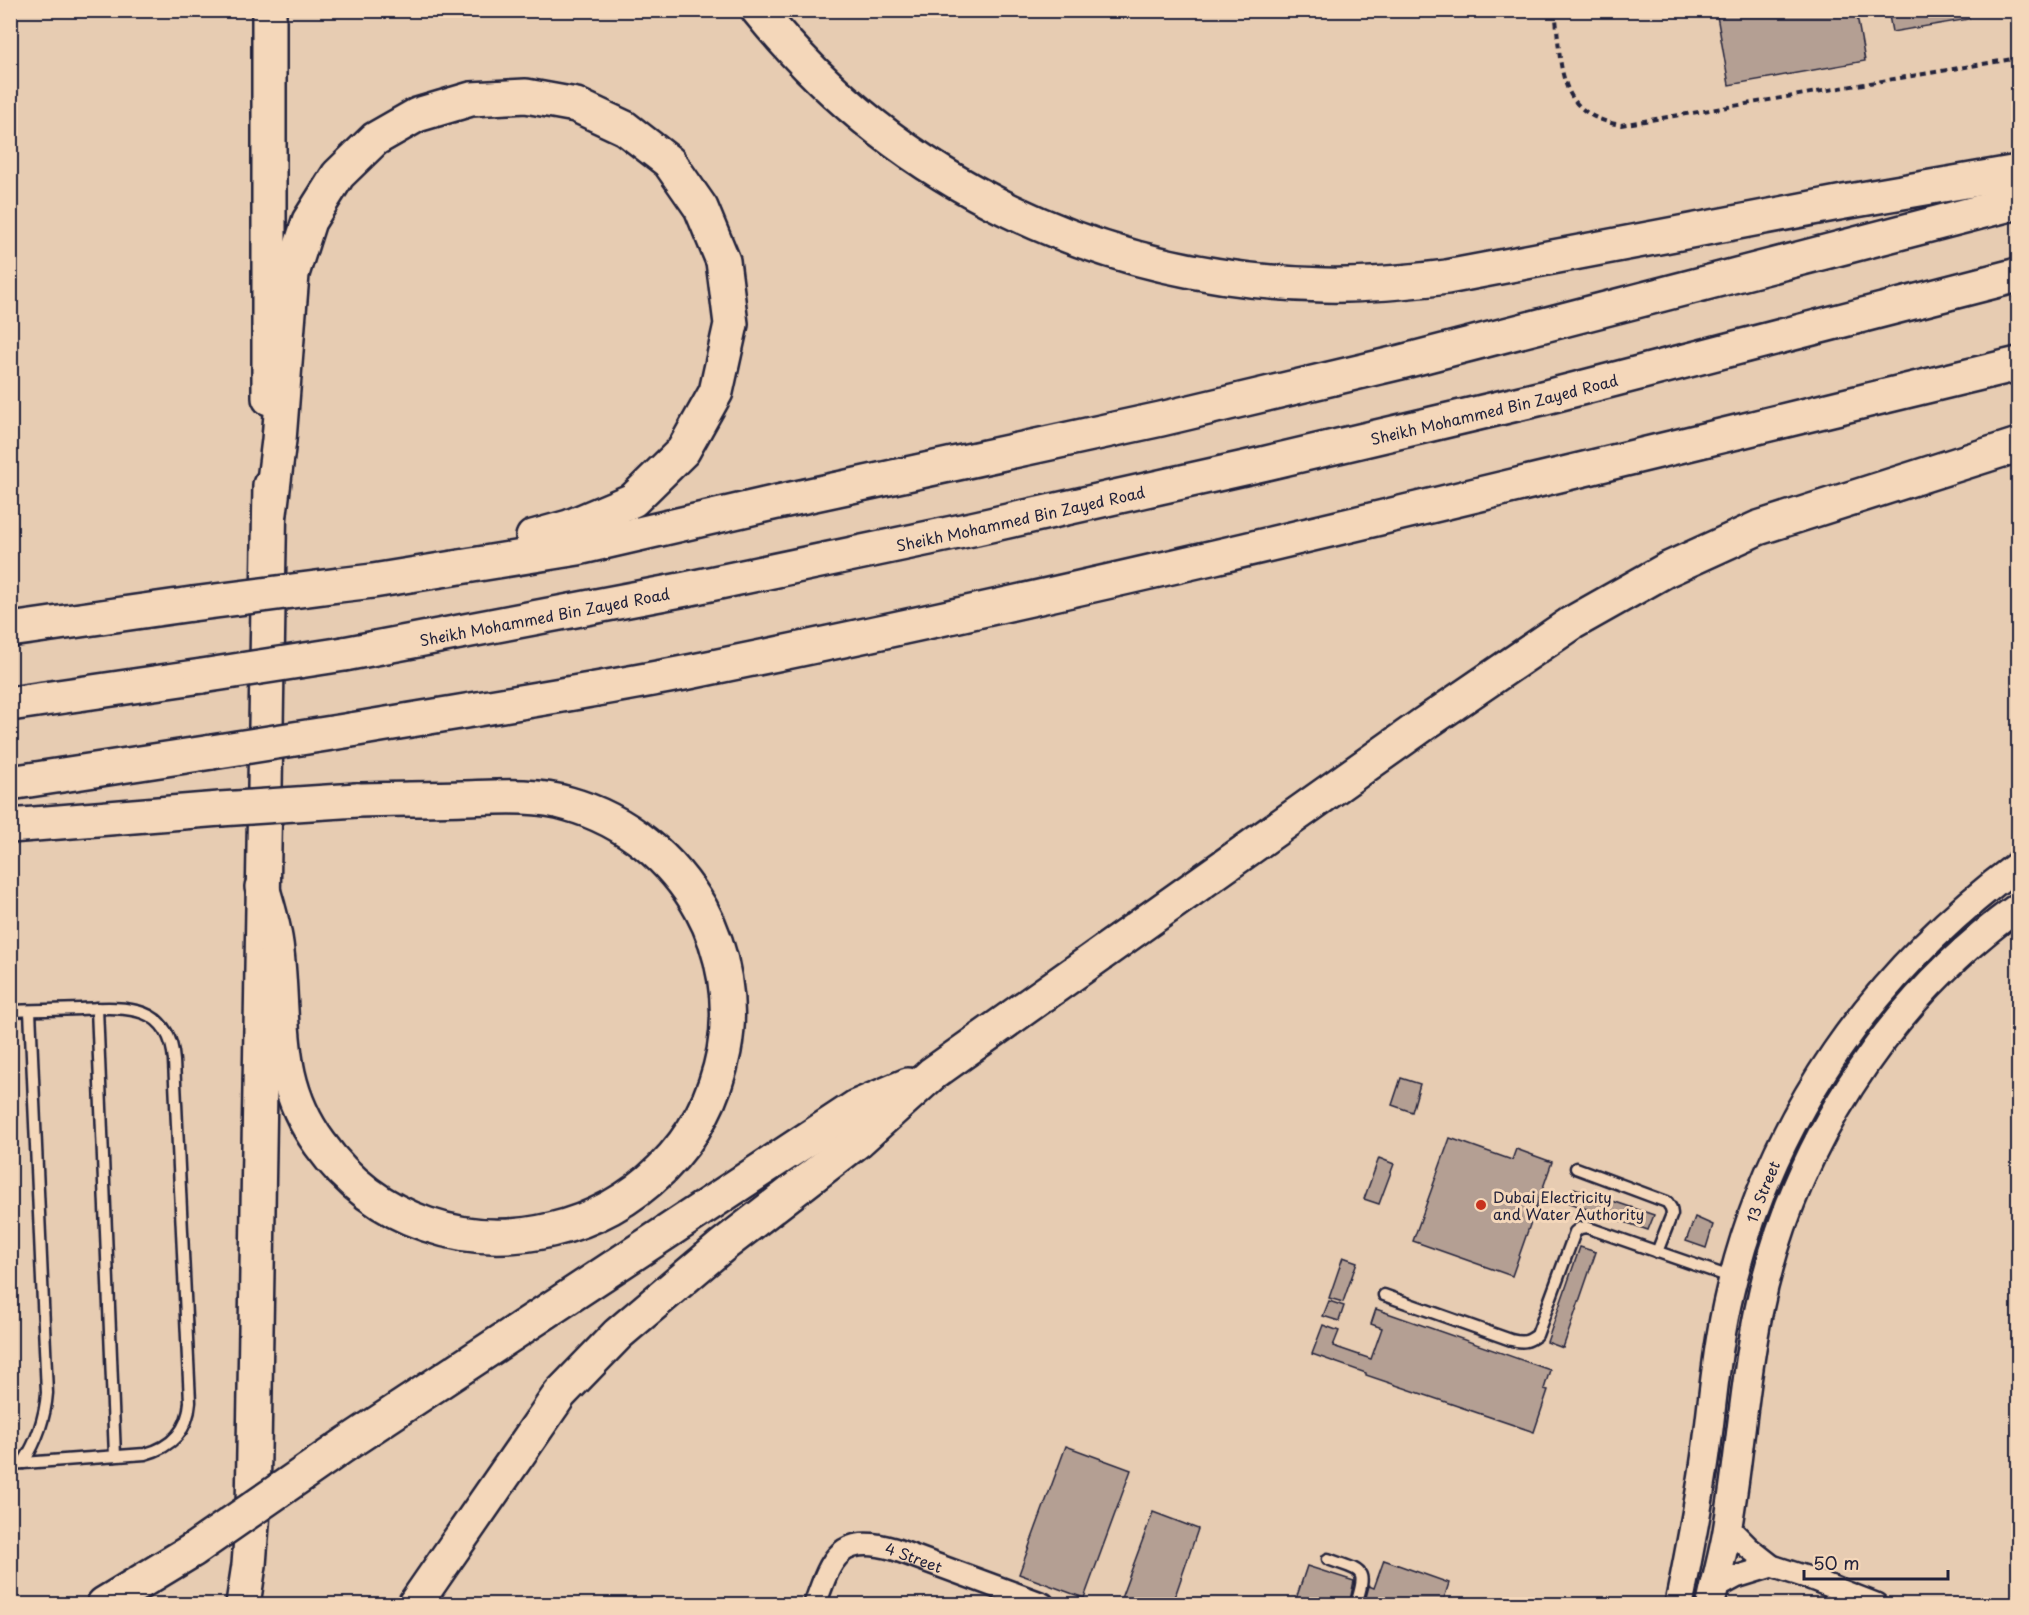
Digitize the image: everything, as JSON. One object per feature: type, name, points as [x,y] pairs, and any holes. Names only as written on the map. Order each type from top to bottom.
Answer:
[{"type":"main road","points":[[243,1605],[253,1510],[270,513],[269,10]]},
{"type":"main road","points":[[759,10],[806,64],[871,124],[933,168],[978,196],[1017,215],[1093,246],[1168,267],[1245,280],[1326,285],[1447,278],[1844,202],[2019,172]]},
{"type":"main road","points":[[270,513],[279,440],[292,274],[309,221],[338,175],[375,139],[417,115],[471,99],[526,96],[576,105],[625,128],[669,162],[700,208],[723,261],[731,324],[716,392],[683,451],[633,500],[569,527],[410,562],[373,581]]},
{"type":"main road","points":[[10,630],[373,581],[578,548],[773,503],[1161,419],[1412,359],[2019,202]]},
{"type":"main road","name":"Sheikh Mohammed Bin Zayed Road","points":[[10,704],[344,654],[686,589],[972,529],[1542,398],[2019,275]]},
{"type":"main road","points":[[10,783],[351,730],[686,673],[1281,541],[2019,364]]},
{"type":"main road","points":[[415,1605],[560,1394],[609,1343],[722,1246],[858,1142],[932,1074],[1404,738],[1572,623],[1666,570],[1758,528],[2019,445]]},
{"type":"main road","points":[[10,826],[357,800],[537,798],[568,803],[597,813],[624,828],[673,867],[702,910],[717,949],[728,1005],[728,1033],[721,1069],[708,1104],[690,1136],[641,1189],[611,1209],[578,1224],[542,1233],[475,1236],[414,1220],[386,1206],[360,1188],[338,1167],[318,1142],[302,1114],[291,1085],[284,1055],[278,955],[273,921],[262,887]]},
{"type":"main road","points":[[104,1605],[193,1550],[346,1444],[856,1107],[932,1074]]},
{"type":"street","name":"13 Street","points":[[1679,1605],[1700,1488],[1716,1364],[1733,1278],[1764,1181],[1798,1114],[1840,1046],[1879,994],[1921,948],[1970,903],[2019,865]]},
{"type":"street","name":"13 Street","points":[[1712,1597],[1728,1527],[1742,1432],[1747,1373],[1758,1312],[1772,1255],[1791,1199],[1816,1145],[1845,1094],[1872,1055],[1916,1000],[1957,958],[2019,907]]},
{"type":"street","points":[[1728,1527],[1772,1566],[1876,1605]]},
{"type":"street","name":"4 Street","points":[[814,1605],[834,1558],[846,1548],[862,1544],[894,1549],[1043,1605]]},
{"type":"street","points":[[1712,1597],[1748,1572],[1772,1566]]},
{"type":"lane","points":[[97,1008],[115,1456]]},
{"type":"lane","points":[[10,1011],[128,1008],[149,1015],[165,1030],[173,1050],[190,1402],[189,1413],[181,1433],[165,1447],[146,1454],[10,1464]]},
{"type":"lane","points":[[23,1463],[38,1437],[43,1422],[47,1393],[30,1011]]},
{"type":"lane","points":[[1576,1168],[1666,1202],[1672,1214],[1657,1252]]},
{"type":"lane","points":[[1384,1295],[1521,1343],[1530,1341],[1537,1335],[1572,1238],[1580,1228],[1586,1227],[1733,1278]]},
{"type":"lane","points":[[1328,1559],[1358,1571],[1362,1576],[1363,1583],[1356,1605]]},
{"type":"path","points":[[1556,10],[1565,84],[1574,101],[1587,114],[1603,122],[1622,125],[2019,58]]},
{"type":"building","points":[[1716,10],[1856,10],[1865,61],[1729,85]]},
{"type":"building","points":[[1888,10],[1968,10],[1969,19],[1892,32]]},
{"type":"building","points":[[1401,1078],[1420,1084],[1412,1112],[1392,1105]]},
{"type":"building","name":"Dubai Electricity and Water Authority","points":[[1450,1138],[1512,1160],[1516,1149],[1552,1162],[1512,1276],[1413,1241]]},
{"type":"building","points":[[1379,1158],[1394,1164],[1379,1204],[1364,1199]]},
{"type":"building","points":[[1574,1188],[1654,1215],[1648,1230],[1569,1203]]},
{"type":"building","points":[[1695,1217],[1713,1225],[1706,1248],[1686,1241]]},
{"type":"building","points":[[1580,1247],[1596,1252],[1563,1348],[1547,1342]]},
{"type":"building","points":[[1343,1257],[1357,1262],[1343,1302],[1329,1298]]},
{"type":"building","points":[[1329,1301],[1344,1306],[1339,1321],[1323,1316]]},
{"type":"building","points":[[1376,1309],[1550,1370],[1544,1389],[1548,1390],[1534,1432],[1366,1375],[1366,1373],[1312,1354],[1323,1325],[1339,1331],[1333,1346],[1371,1359],[1382,1328],[1371,1324]]},
{"type":"building","points":[[1066,1446],[1131,1470],[1084,1598],[1019,1574]]},
{"type":"building","points":[[1153,1512],[1198,1529],[1172,1605],[1128,1605],[1120,1601]]},
{"type":"building","points":[[1384,1560],[1449,1583],[1442,1605],[1364,1605],[1369,1586],[1374,1588]]},
{"type":"building","points":[[1307,1566],[1354,1581],[1349,1605],[1294,1605]]},
{"type":"place","name":"Dubai Electricity and Water Authority","points":[[1481,1205]]}]
